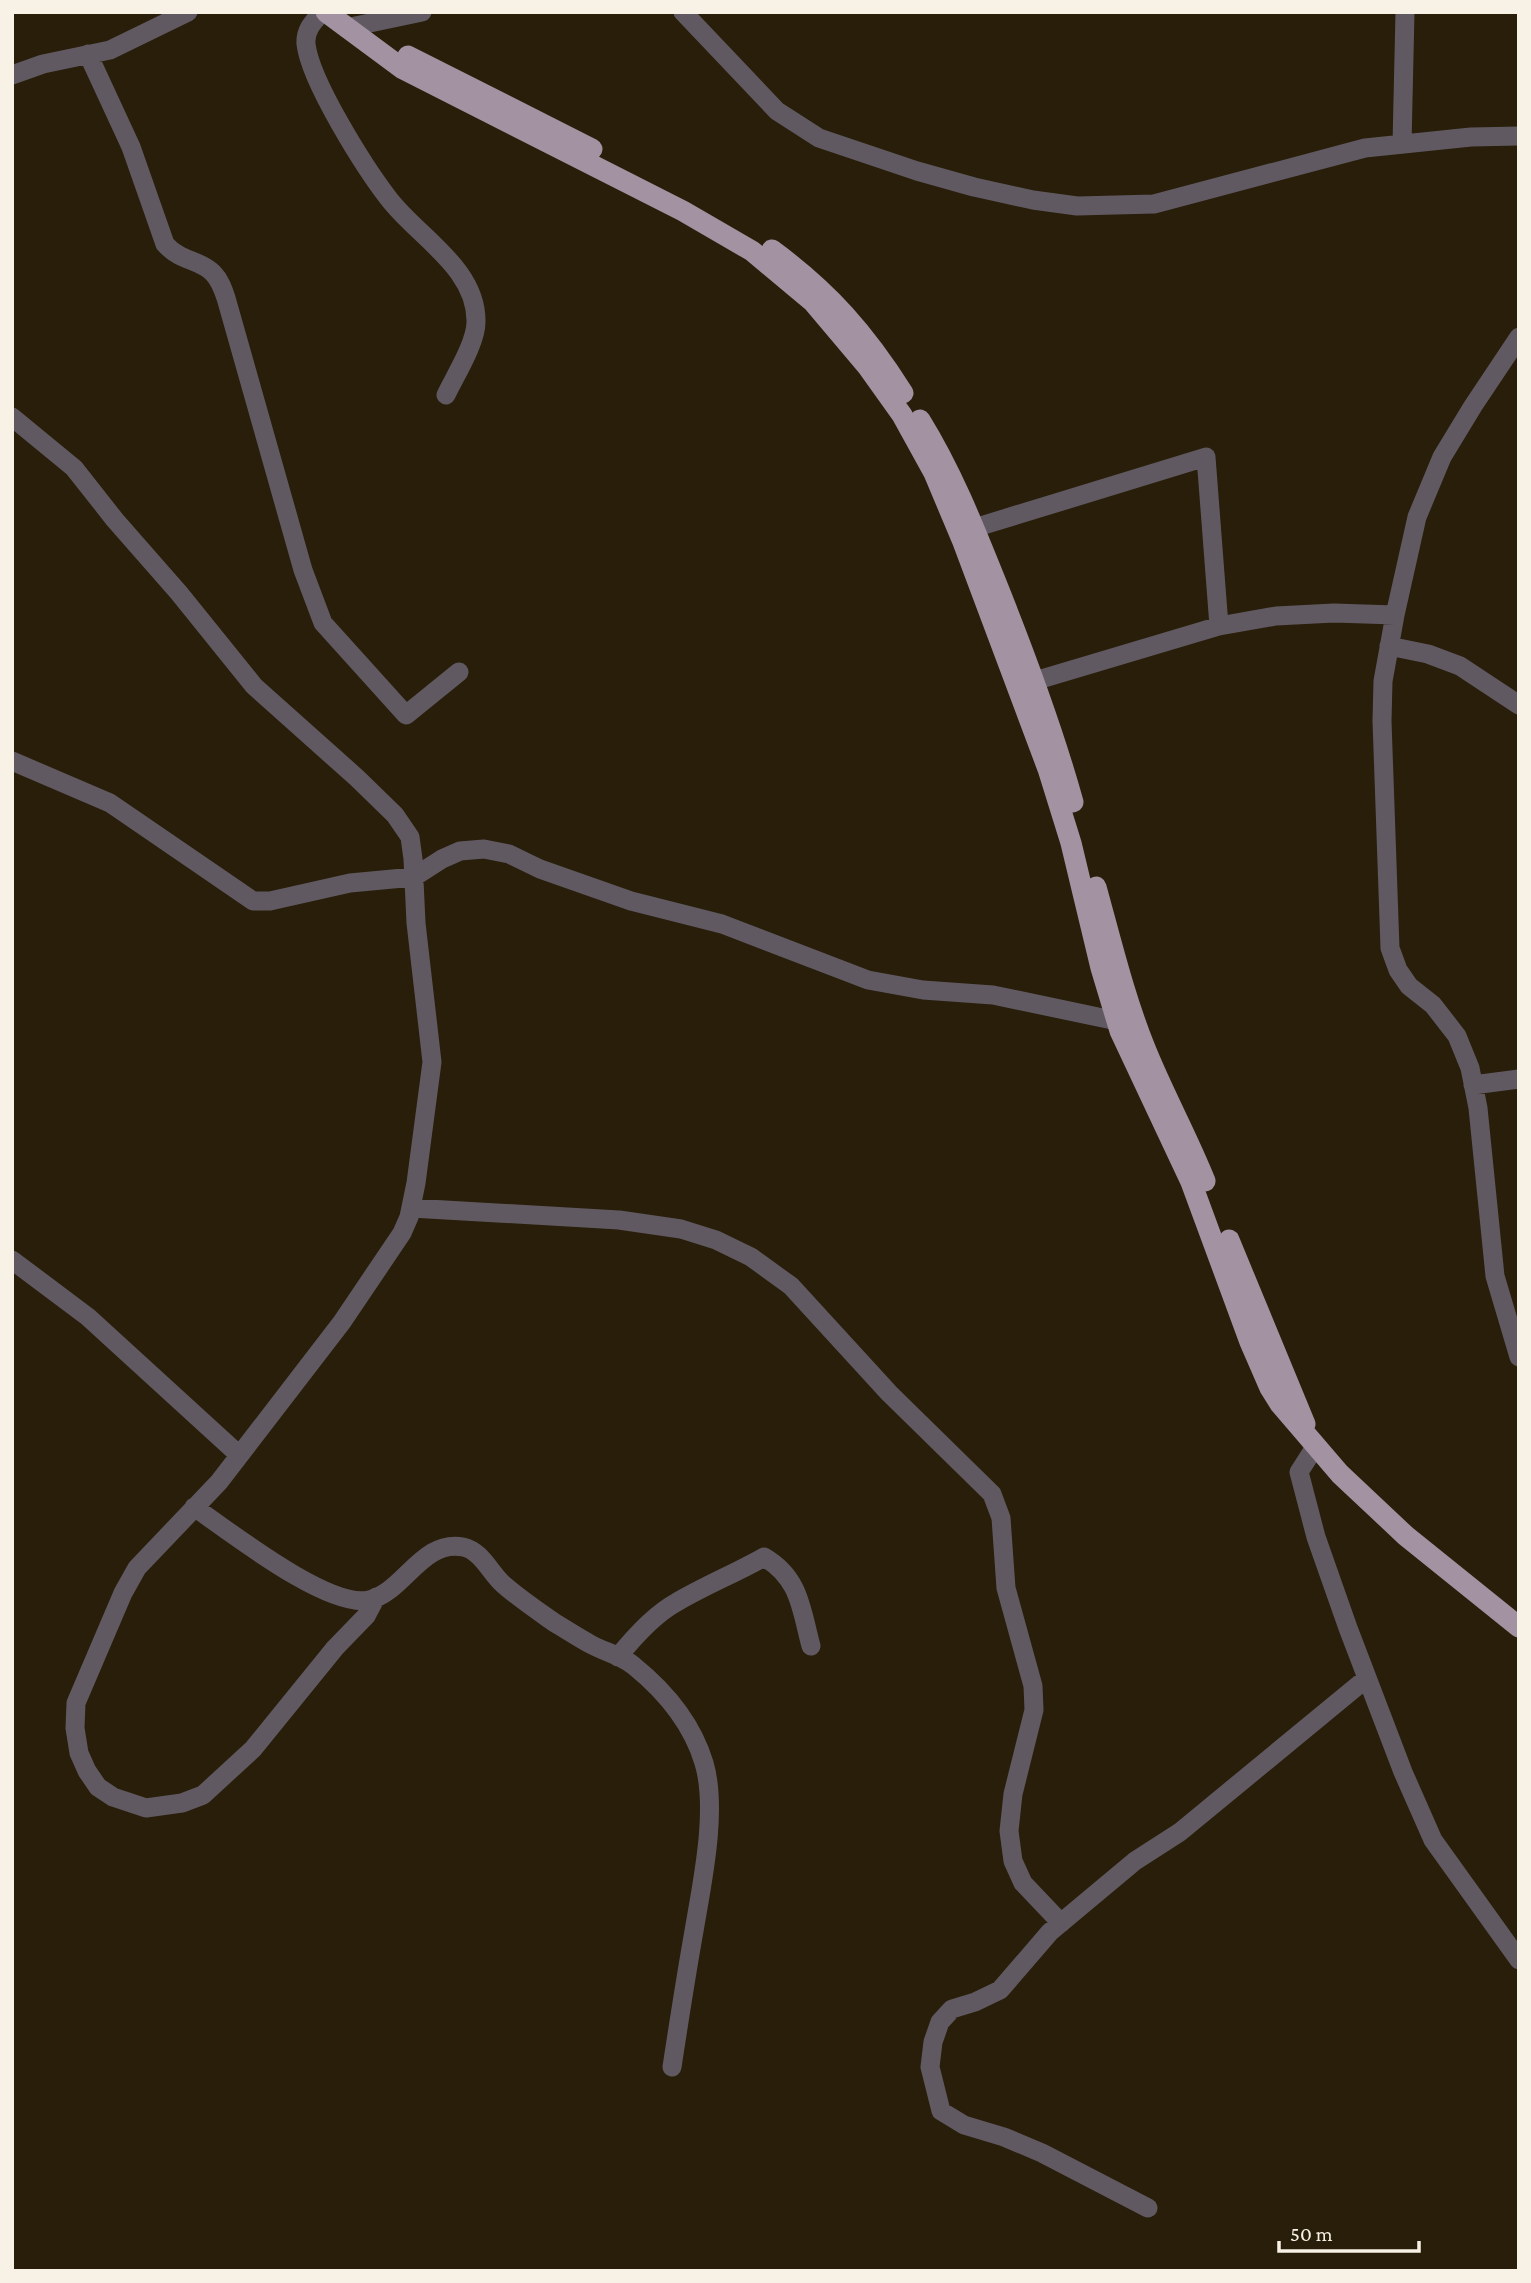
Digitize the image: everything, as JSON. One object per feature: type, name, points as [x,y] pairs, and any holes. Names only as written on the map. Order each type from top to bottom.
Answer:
[{"type":"main road","points":[[324,12],[403,69],[683,211],[752,251],[813,302],[843,335],[888,395],[934,473],[1065,775],[1120,977],[1125,1018],[1145,1048],[1189,1142],[1315,1447],[1406,1536],[1519,1628]]},
{"type":"main road","points":[[346,28],[503,102],[685,197],[752,236],[801,271],[840,307],[877,351],[938,449],[974,528],[1019,640],[1025,683]]},
{"type":"street","points":[[12,75],[43,64],[110,50],[188,12]]},
{"type":"street","points":[[324,12],[311,23],[307,32],[306,44],[318,82],[390,200],[458,270],[468,288],[477,321],[475,334],[446,395]]},
{"type":"street","points":[[346,28],[422,12]]},
{"type":"street","points":[[683,12],[777,111],[819,138],[917,171],[1033,200],[1077,206],[1154,204],[1365,148],[1471,137],[1519,136]]},
{"type":"street","points":[[1402,144],[1405,12]]},
{"type":"street","points":[[88,54],[131,147],[165,244],[173,254],[211,270],[226,298],[303,570],[323,623],[406,715],[459,672]]},
{"type":"street","points":[[1519,337],[1472,406],[1442,457],[1417,517],[1389,646],[1383,681],[1382,721],[1390,948],[1398,970],[1409,986],[1433,1005],[1457,1036],[1470,1068],[1482,1148],[1495,1276],[1519,1357]]},
{"type":"street","points":[[12,417],[74,468],[254,687],[395,816],[410,837],[416,923],[432,1062],[411,1208],[402,1233],[342,1322],[219,1482],[137,1568],[123,1593],[76,1703],[75,1728],[79,1753],[87,1771],[99,1787],[113,1797],[146,1808],[182,1803],[203,1795],[253,1749],[335,1648],[366,1616],[376,1597]]},
{"type":"street","points":[[974,528],[1206,457],[1219,626]]},
{"type":"street","points":[[1025,683],[1219,626],[1276,616],[1395,615]]},
{"type":"street","points":[[1389,646],[1427,654],[1460,666],[1519,705]]},
{"type":"street","points":[[12,761],[110,803],[253,901],[270,901],[350,883],[414,877],[460,851],[485,849],[509,854],[540,869],[631,901],[722,924],[868,980],[923,990],[993,995],[1125,1018]]},
{"type":"street","points":[[1473,1085],[1519,1079]]},
{"type":"street","points":[[411,1208],[619,1220],[681,1229],[727,1245],[751,1257],[791,1286],[889,1393],[992,1494],[1001,1518],[1006,1588],[1033,1686],[1034,1710],[1013,1794],[1009,1831],[1012,1851],[1023,1883],[1061,1923]]},
{"type":"street","points":[[12,1260],[88,1317],[238,1454]]},
{"type":"street","points":[[1315,1447],[1299,1472],[1316,1537],[1403,1772],[1433,1840],[1519,1960]]},
{"type":"street","points":[[194,1507],[282,1568],[319,1588],[353,1600],[367,1601],[376,1597],[394,1586],[421,1560],[439,1549],[451,1546],[473,1550],[504,1585],[554,1622],[590,1644],[631,1663],[661,1690],[694,1736],[705,1765],[709,1802],[704,1870],[672,2067]]},
{"type":"street","points":[[618,1657],[633,1639],[675,1603],[764,1557],[787,1574],[799,1599],[811,1646]]},
{"type":"street","points":[[1148,2208],[1042,2153],[1004,2137],[964,2125],[941,2112],[930,2067],[933,2042],[940,2022],[952,2009],[1000,1990],[1050,1932],[1135,1861],[1180,1832],[1367,1678]]}]
